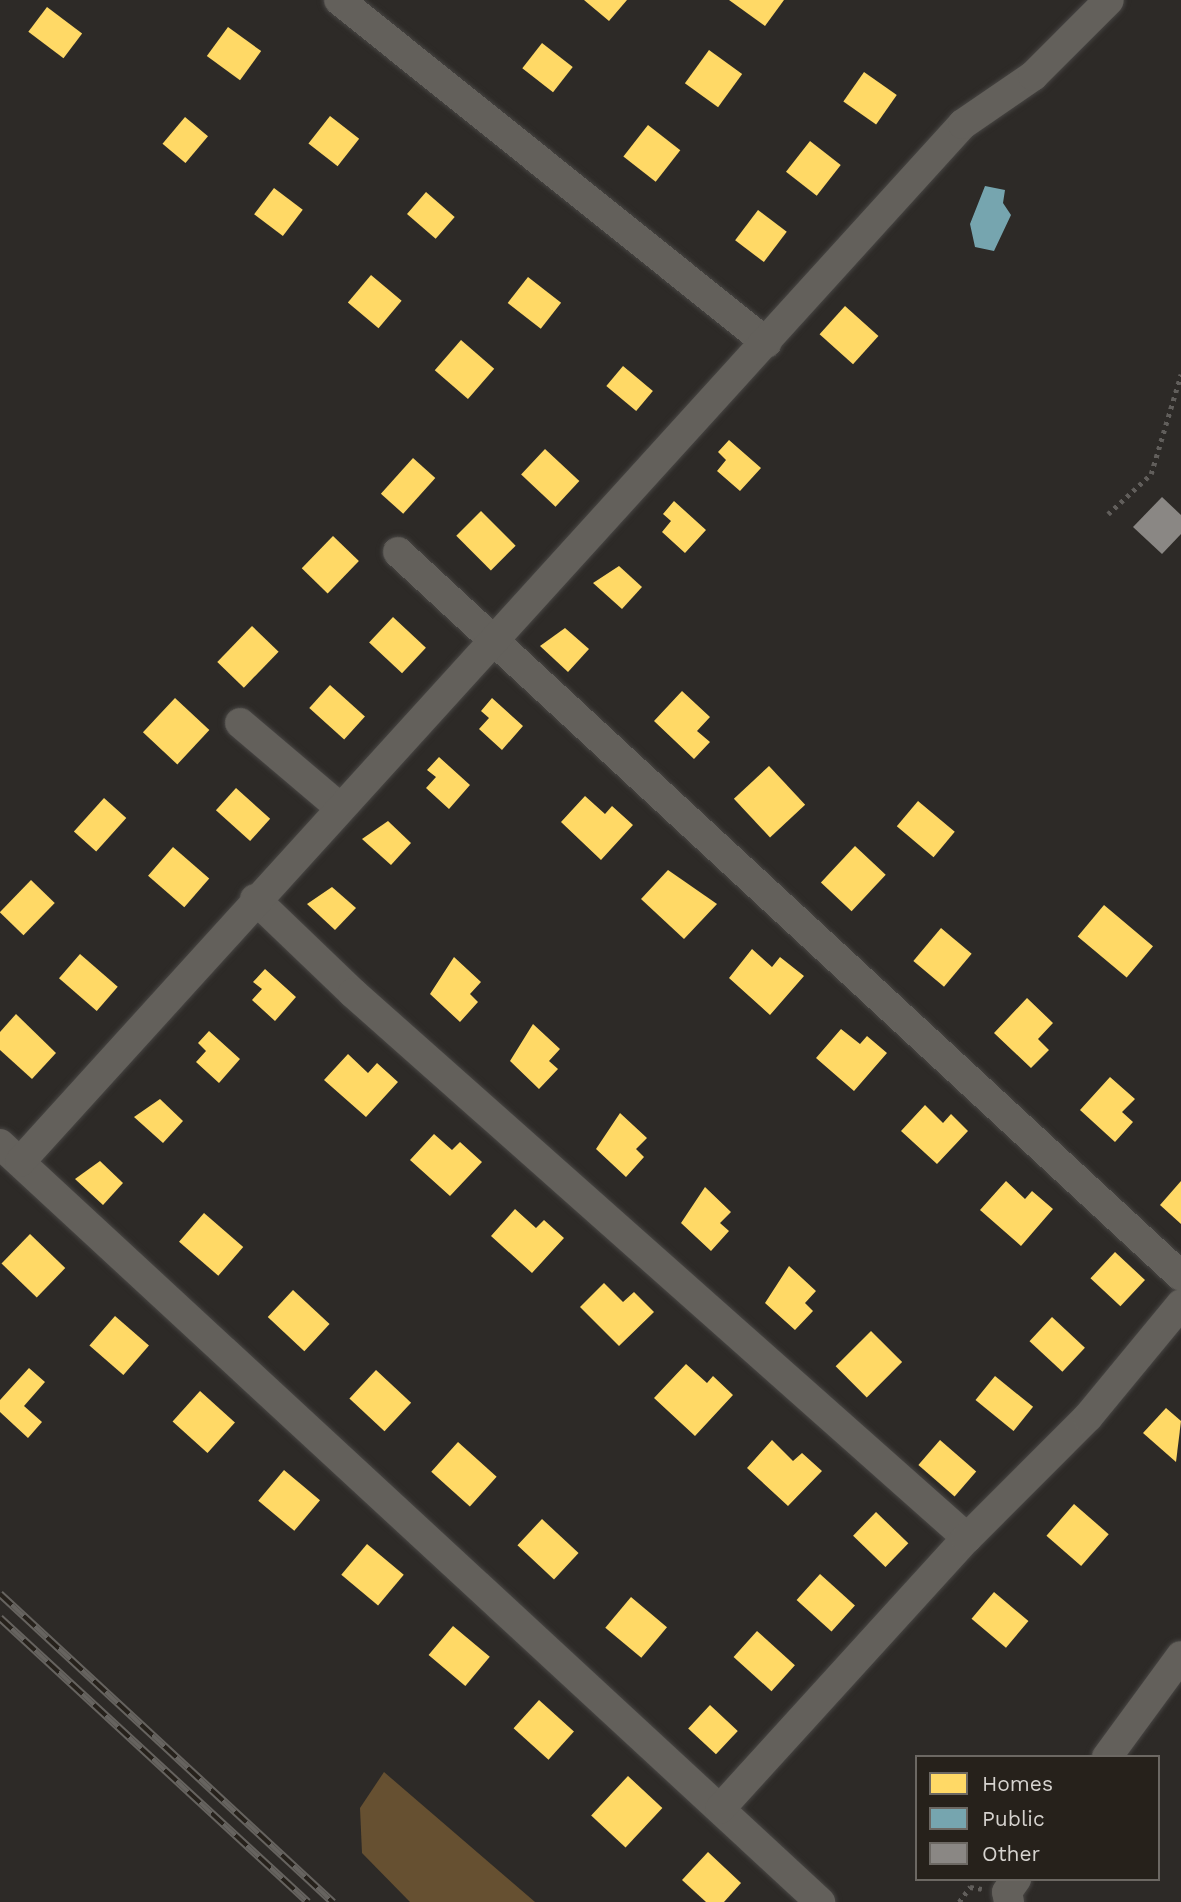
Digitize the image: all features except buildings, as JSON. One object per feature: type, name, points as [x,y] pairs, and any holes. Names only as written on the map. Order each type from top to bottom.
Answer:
[{"type":"street","points":[[340,0],[767,343]]},
{"type":"street","points":[[820,1902],[10,1153],[255,899],[767,343],[963,124],[1033,76],[1109,0]]},
{"type":"street","points":[[398,552],[495,637],[1181,1276]]},
{"type":"street","points":[[240,723],[339,807]]},
{"type":"street","points":[[255,899],[353,993],[967,1538]]},
{"type":"street","points":[[720,1810],[967,1538],[1088,1417],[1181,1304]]},
{"type":"street","points":[[1108,1755],[1181,1657]]},
{"type":"street","points":[[1009,1902],[1007,1892],[1015,1881]]},
{"type":"path","points":[[1108,514],[1150,474],[1181,374]]},
{"type":"shaded area","points":[[384,1772],[535,1902],[410,1902],[362,1853],[360,1808]]},
{"type":"railway","points":[[0,1594],[333,1902]]},
{"type":"railway","points":[[0,1618],[308,1902]]}]
